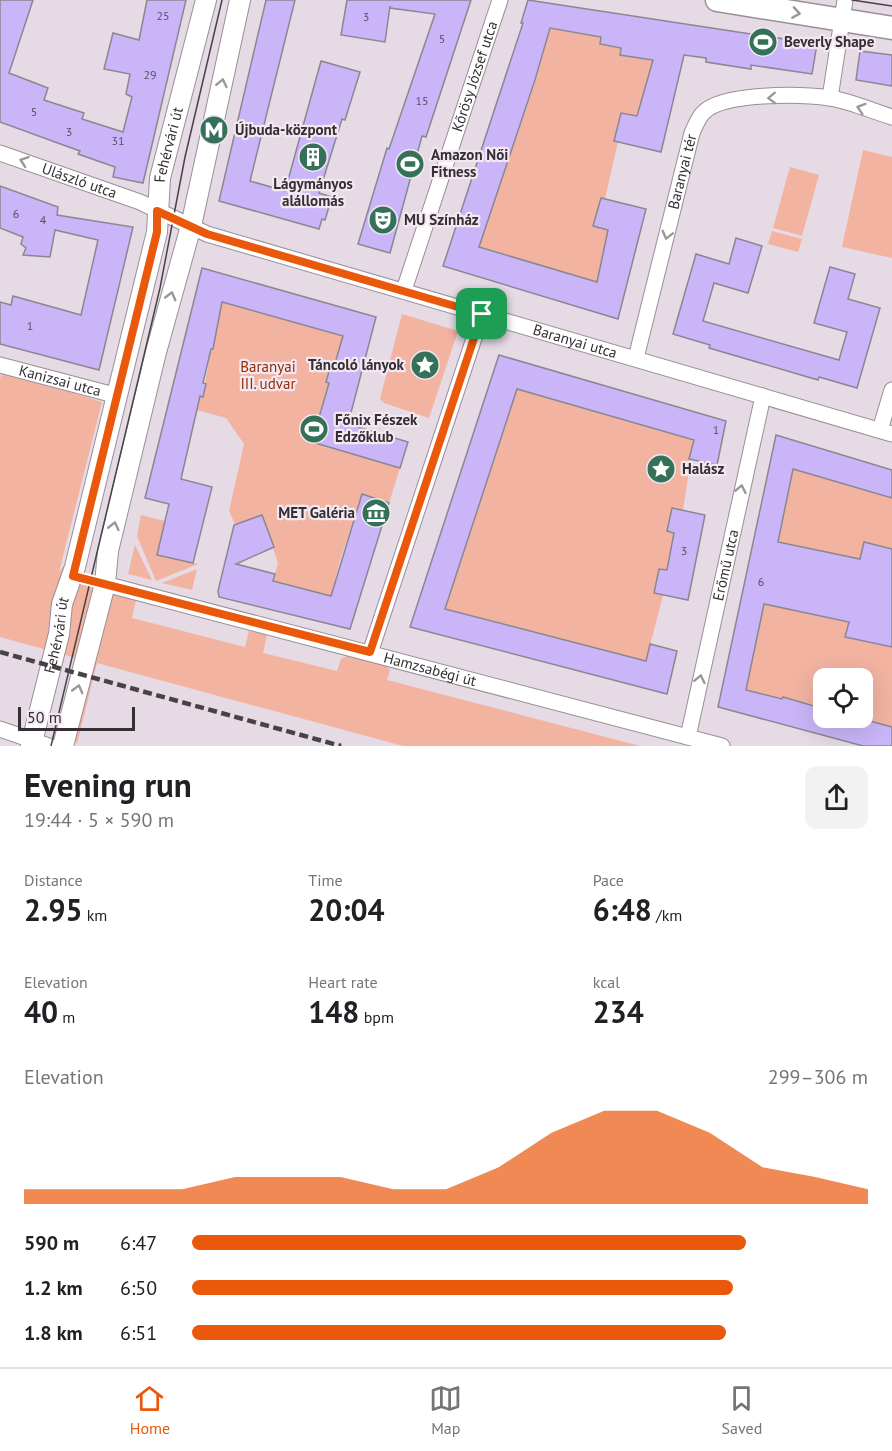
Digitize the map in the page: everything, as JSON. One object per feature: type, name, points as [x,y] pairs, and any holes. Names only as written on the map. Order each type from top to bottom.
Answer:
[{"type":"main road","points":[[717,0],[844,10],[892,28]]},
{"type":"street","name":"Fehérvári út","points":[[37,744],[59,634],[62,604],[73,576],[118,396],[157,232],[160,178],[206,0]]},
{"type":"street","name":"Fehérvári út","points":[[63,746],[105,584],[108,551],[156,352],[191,226],[240,0]]},
{"type":"street","name":"Kőrösy József utca","points":[[404,290],[500,0]]},
{"type":"street","points":[[831,98],[844,10]]},
{"type":"street","name":"Baranyai tér","points":[[636,358],[692,133],[702,113],[712,106],[729,100],[774,97],[831,98],[892,117]]},
{"type":"street","name":"Ulászló utca","points":[[0,153],[157,211]]},
{"type":"street","name":"Baranyai utca","points":[[157,211],[215,236],[886,432]]},
{"type":"street","points":[[370,652],[482,314]]},
{"type":"street","name":"Kanizsai utca","points":[[0,365],[118,396]]},
{"type":"street","points":[[886,432],[892,390]]},
{"type":"street","name":"Erőmű utca","points":[[688,737],[763,396]]},
{"type":"street","points":[[73,576],[105,584]]},
{"type":"street","name":"Hamzsabégi út","points":[[105,584],[722,746]]},
{"type":"street","points":[[0,729],[37,744]]},
{"type":"green space","points":[[550,28],[601,37],[600,44],[621,48],[621,55],[643,58],[662,53],[651,69],[637,116],[621,113],[614,141],[618,142],[605,199],[601,198],[593,225],[611,231],[598,282],[479,247],[536,80]]},
{"type":"green space","points":[[863,150],[892,157],[892,258],[842,247]]},
{"type":"green space","points":[[790,167],[819,175],[802,236],[773,228]]},
{"type":"green space","points":[[772,231],[802,239],[798,252],[768,244]]},
{"type":"green space","name":"Baranyai III. udvar","points":[[222,302],[343,335],[333,370],[330,369],[326,382],[329,383],[312,442],[400,468],[389,503],[363,494],[340,560],[331,596],[273,581],[278,563],[262,516],[235,524],[229,511],[244,444],[226,418],[197,410],[200,396],[203,396]]},
{"type":"green space","points":[[402,314],[458,331],[429,418],[384,403],[380,399]]},
{"type":"green space","points":[[2,371],[102,402],[59,572],[68,561],[66,580],[136,600],[132,618],[245,647],[249,631],[267,635],[263,653],[337,671],[341,659],[347,656],[386,666],[390,670],[387,680],[640,746],[403,746],[97,663],[77,744],[74,736],[76,658],[0,637],[0,379]]},
{"type":"green space","points":[[517,389],[694,440],[683,510],[672,509],[667,531],[674,533],[667,570],[659,569],[654,593],[663,595],[646,661],[445,609]]},
{"type":"green space","points":[[793,469],[892,498],[892,549],[864,542],[860,559],[778,542]]},
{"type":"green space","points":[[141,515],[165,521],[157,554],[198,564],[156,581],[137,536]]},
{"type":"green space","points":[[135,545],[152,580],[128,574]]},
{"type":"green space","points":[[197,569],[192,590],[162,583]]},
{"type":"green space","points":[[764,604],[849,622],[846,637],[892,647],[892,727],[873,722],[873,668],[813,668],[813,706],[746,690]]},
{"type":"building","points":[[0,0],[33,0],[9,73],[48,88],[44,100],[84,113],[82,119],[123,132],[132,97],[126,94],[130,74],[104,69],[113,33],[139,40],[147,0],[186,0],[143,183],[113,177],[115,167],[78,154],[80,151],[0,122]]},
{"type":"building","points":[[266,0],[295,0],[250,181],[285,191],[321,61],[360,72],[345,120],[342,119],[319,193],[332,197],[325,220],[322,219],[319,229],[219,201]]},
{"type":"building","points":[[347,0],[471,0],[426,137],[422,136],[390,253],[358,244],[387,148],[389,149],[435,14],[390,8],[390,6],[385,42],[341,35]]},
{"type":"building","points":[[528,0],[817,44],[812,74],[751,65],[751,69],[706,62],[706,58],[684,55],[661,152],[614,141],[621,113],[637,116],[653,60],[620,55],[621,48],[600,44],[601,37],[550,28],[479,247],[597,282],[608,230],[593,226],[601,198],[646,209],[618,319],[443,266],[523,23],[521,23]]},
{"type":"building","points":[[860,51],[892,55],[892,86],[856,80]]},
{"type":"building","points":[[0,186],[58,207],[57,215],[133,227],[99,370],[0,344],[0,302],[11,305],[13,296],[81,315],[98,240],[55,230],[50,257],[23,255],[26,248],[21,244],[23,237],[0,228]]},
{"type":"building","points":[[736,238],[762,246],[748,293],[714,283],[703,321],[839,360],[847,332],[814,323],[830,267],[855,274],[848,299],[880,308],[857,388],[819,377],[818,380],[709,348],[710,345],[673,334],[696,254],[729,264]]},
{"type":"building","points":[[202,268],[376,317],[348,424],[408,442],[400,468],[312,442],[329,383],[326,382],[328,375],[330,369],[333,370],[343,336],[222,302],[213,349],[211,349],[203,383],[206,384],[203,397],[200,396],[181,479],[212,487],[193,563],[157,555],[169,504],[145,498]]},
{"type":"building","points":[[499,355],[726,421],[717,465],[689,459],[694,440],[517,389],[445,609],[646,661],[650,644],[677,651],[667,694],[410,627]]},
{"type":"building","points":[[776,435],[892,470],[892,498],[793,469],[778,542],[860,559],[864,542],[892,549],[892,647],[845,637],[849,622],[764,604],[746,690],[813,706],[813,728],[873,728],[873,722],[892,727],[892,746],[863,746],[718,707]]},
{"type":"building","points":[[362,494],[389,503],[350,629],[219,597],[218,591],[234,525],[262,515],[274,547],[236,564],[275,574],[273,581],[331,596]]},
{"type":"building","points":[[672,508],[705,515],[688,600],[654,593],[659,569],[667,570],[674,533],[667,531]]},
{"type":"tram line","points":[[51,746],[160,288],[185,157],[222,0]]},
{"type":"tram line","points":[[852,0],[892,6]]},
{"type":"railway","points":[[0,652],[341,746]]},
{"type":"place","name":"Beverly Shape","points":[[763,42]]},
{"type":"place","name":"Újbuda-központ","points":[[214,130]]},
{"type":"place","name":"Lágymányos alállomás","points":[[313,157]]},
{"type":"place","name":"Amazon Női Fitness","points":[[410,164]]},
{"type":"place","name":"MU Színház","points":[[383,220]]},
{"type":"place","name":"Táncoló lányok","points":[[425,365]]},
{"type":"place","name":"Főnix Fészek Edzőklub","points":[[314,429]]},
{"type":"place","name":"Halász","points":[[661,469]]},
{"type":"place","name":"MET Galéria","points":[[376,513]]},
{"type":"route","points":[[157,211],[207,234],[482,314],[370,652],[73,576],[157,232],[157,211]]}]
